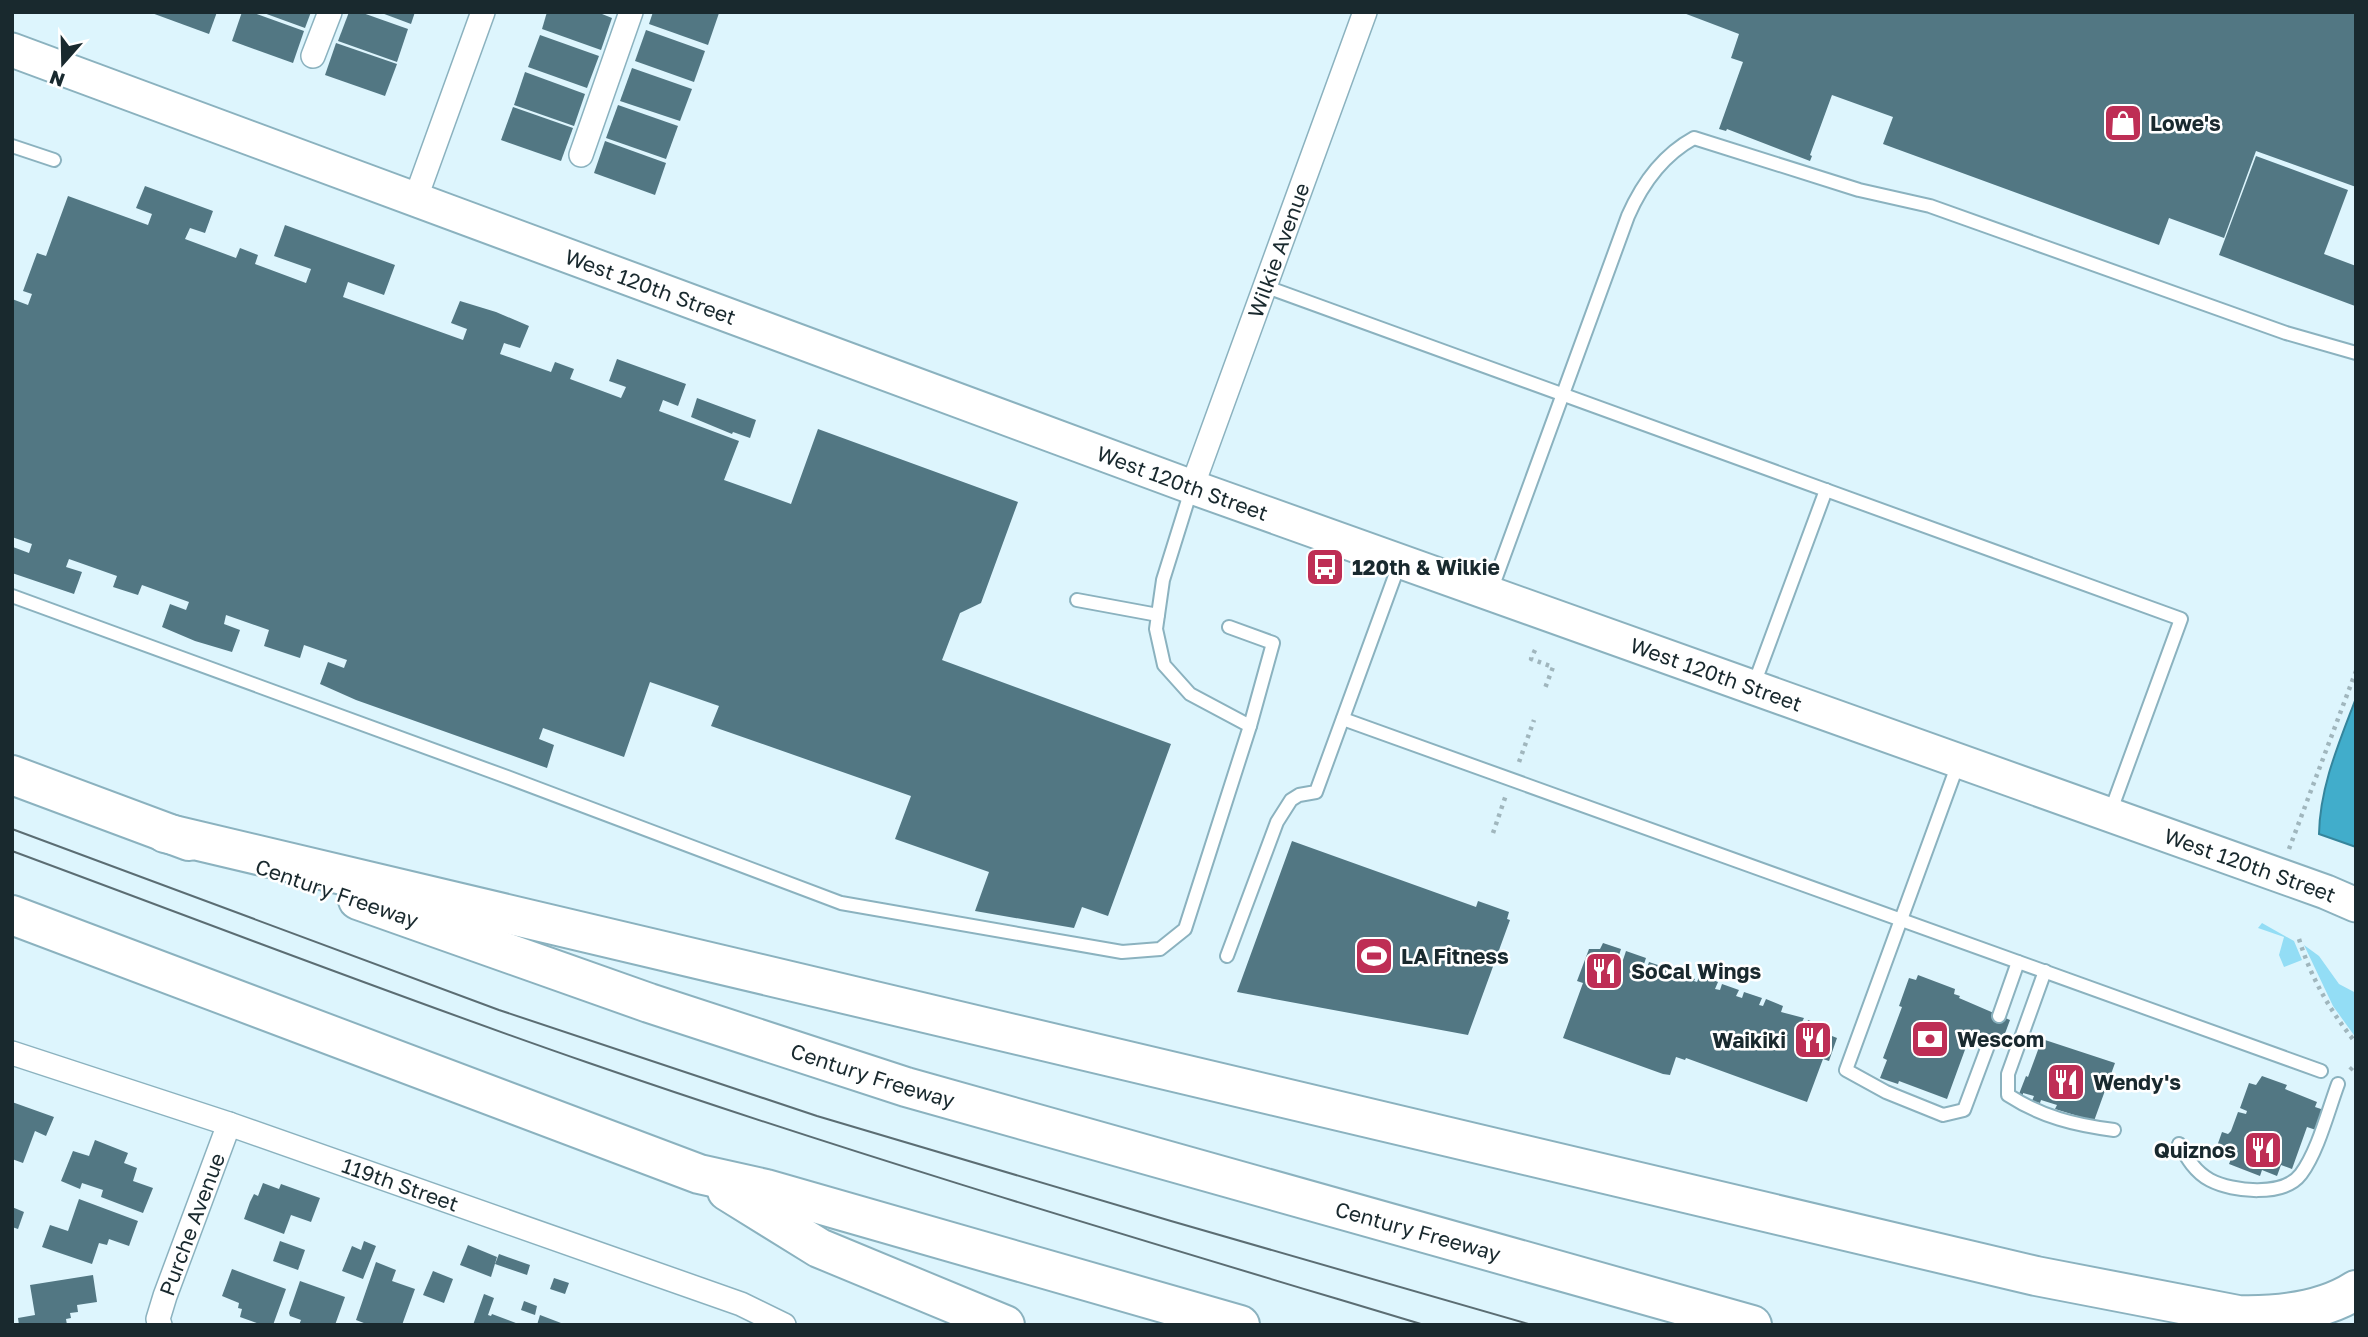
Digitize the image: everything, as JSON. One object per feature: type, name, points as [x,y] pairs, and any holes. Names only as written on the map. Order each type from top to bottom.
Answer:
[{"type":"highway","name":"Century Freeway","points":[[12,775],[165,833],[649,1003],[906,1087],[1752,1325]]},
{"type":"highway","points":[[165,833],[2036,1276],[2238,1315],[2267,1316],[2314,1308],[2356,1290]]},
{"type":"highway","points":[[12,915],[699,1174],[766,1189],[1240,1325]]},
{"type":"highway","points":[[699,1174],[819,1248],[1005,1325]]},
{"type":"street","points":[[313,56],[330,12]]},
{"type":"street","points":[[415,200],[483,12]]},
{"type":"street","points":[[581,155],[631,12]]},
{"type":"street","name":"Wilkie Avenue","points":[[1192,487],[1365,12]]},
{"type":"street","name":"West 120th Street","points":[[12,50],[1192,487],[2356,905]]},
{"type":"street","name":"119th Street","points":[[12,1053],[229,1124],[737,1314],[784,1325]]},
{"type":"street","name":"Purche Avenue","points":[[160,1325],[158,1319],[165,1296],[229,1124]]},
{"type":"lane","points":[[1490,593],[1635,200],[1658,166],[1679,147],[1694,138],[1859,190],[1930,206],[2286,333],[2356,353]]},
{"type":"lane","points":[[12,146],[54,160]]},
{"type":"lane","points":[[1264,286],[2181,619],[2109,815]]},
{"type":"lane","points":[[1192,487],[1163,580],[1156,629],[1164,665],[1190,694],[1250,726]]},
{"type":"lane","points":[[1753,688],[1826,490]]},
{"type":"lane","points":[[1227,956],[1277,822],[1292,800],[1299,795],[1316,792],[1400,561]]},
{"type":"lane","points":[[12,596],[507,777],[841,903],[1122,952],[1160,949],[1185,929],[1250,726],[1273,643],[1229,627]]},
{"type":"lane","points":[[1077,600],[1158,615]]},
{"type":"lane","points":[[1343,719],[2322,1071]]},
{"type":"lane","points":[[1959,761],[1846,1070],[1886,1092],[1943,1115],[1964,1110],[1989,1043]]},
{"type":"lane","points":[[1999,1016],[2018,962]]},
{"type":"lane","points":[[2045,971],[2008,1074],[2008,1095],[2057,1120],[2114,1130]]},
{"type":"lane","points":[[2179,1144],[2192,1167],[2208,1180],[2228,1187],[2271,1189],[2292,1184],[2309,1160],[2338,1084]]},
{"type":"path","points":[[1535,650],[1531,659],[1553,667],[1544,691]]},
{"type":"path","points":[[2279,876],[2356,671]]},
{"type":"path","points":[[1518,763],[1534,720]]},
{"type":"path","points":[[1493,833],[1508,791]]},
{"type":"path","points":[[2299,939],[2314,979],[2338,1021],[2356,1043]]},
{"type":"path","points":[[2350,1070],[2356,1064]]},
{"type":"shaded area","points":[[2356,698],[2356,847],[2319,834],[2327,782]]},
{"type":"shaded area","points":[[2262,923],[2294,941],[2302,960],[2284,967],[2279,955],[2284,937],[2258,928]]},
{"type":"shaded area","points":[[2304,945],[2319,956],[2339,984],[2356,993],[2356,1038],[2333,1006]]},
{"type":"building","points":[[149,12],[217,12],[209,34]]},
{"type":"building","points":[[242,12],[251,12],[304,31],[293,63],[232,41]]},
{"type":"building","points":[[261,12],[311,12],[305,28]]},
{"type":"building","points":[[349,12],[360,12],[408,29],[397,62],[338,41]]},
{"type":"building","points":[[379,12],[415,12],[411,24]]},
{"type":"building","points":[[547,12],[597,12],[612,18],[601,50],[542,29]]},
{"type":"building","points":[[653,12],[719,13],[708,45],[649,24]]},
{"type":"building","name":"Lowe's","points":[[1681,12],[2356,12],[2356,187],[2256,151],[2224,238],[2169,218],[2159,245],[1883,144],[1893,117],[1832,95],[1810,161],[1727,129],[1719,129],[1743,62],[1731,58],[1739,34]]},
{"type":"building","points":[[646,30],[705,51],[694,82],[635,61]]},
{"type":"building","points":[[540,35],[599,56],[587,88],[528,67]]},
{"type":"building","points":[[336,43],[397,64],[385,96],[325,75]]},
{"type":"building","points":[[632,68],[692,89],[680,121],[620,101]]},
{"type":"building","points":[[525,72],[585,94],[574,126],[514,105]]},
{"type":"building","points":[[618,105],[678,126],[666,159],[606,138]]},
{"type":"building","points":[[513,107],[573,128],[561,161],[501,140]]},
{"type":"building","points":[[605,141],[666,163],[655,195],[594,173]]},
{"type":"building","points":[[2256,156],[2348,190],[2324,254],[2356,266],[2355,306],[2219,255]]},
{"type":"building","points":[[145,186],[213,211],[205,233],[190,228],[185,239],[236,258],[240,248],[258,255],[255,264],[306,283],[311,269],[274,256],[285,225],[395,265],[384,295],[348,282],[343,297],[463,340],[467,329],[451,323],[460,301],[496,312],[529,326],[520,348],[504,343],[500,354],[551,372],[555,362],[574,369],[570,379],[621,398],[626,387],[609,381],[617,359],[686,384],[678,406],[663,400],[659,411],[739,441],[724,480],[791,504],[818,429],[1018,502],[981,603],[960,613],[942,660],[1171,744],[1108,916],[1082,907],[1074,928],[975,911],[989,872],[895,839],[911,796],[711,726],[719,706],[650,682],[624,757],[543,728],[539,739],[554,745],[547,768],[356,700],[320,684],[328,662],[344,668],[347,660],[304,645],[300,658],[264,646],[269,630],[226,615],[224,624],[240,630],[232,652],[162,627],[170,604],[186,610],[189,602],[142,585],[138,595],[113,587],[117,576],[69,559],[66,567],[82,572],[74,594],[12,573],[13,547],[29,553],[32,544],[12,537],[12,299],[28,305],[32,294],[23,291],[37,253],[46,256],[68,196],[148,225],[152,214],[136,208]]},
{"type":"building","points":[[697,398],[756,420],[750,438],[733,432],[732,434],[691,417]]},
{"type":"building","name":"LA Fitness","points":[[1292,841],[1476,907],[1478,901],[1509,912],[1507,919],[1510,920],[1468,1035],[1237,992]]},
{"type":"building","points":[[1603,943],[1621,949],[1618,958],[1623,960],[1626,951],[1646,958],[1643,967],[1647,968],[1649,962],[1670,969],[1667,976],[1672,977],[1674,971],[1697,982],[1700,975],[1718,982],[1715,989],[1720,990],[1722,984],[1739,990],[1736,996],[1742,998],[1744,992],[1762,998],[1759,1005],[1763,1006],[1766,999],[1783,1006],[1781,1012],[1804,1018],[1801,1024],[1806,1026],[1808,1020],[1829,1028],[1827,1034],[1837,1038],[1829,1061],[1823,1059],[1807,1102],[1686,1058],[1676,1057],[1670,1075],[1663,1074],[1563,1038],[1583,983],[1577,981],[1589,949],[1600,949]]},
{"type":"building","name":"Wescom","points":[[1918,975],[1955,989],[1954,994],[1960,996],[1959,998],[2010,1020],[2000,1047],[1970,1036],[1947,1099],[1899,1081],[1898,1084],[1880,1078],[1887,1060],[1883,1058],[1902,1007],[1899,1006],[1909,978],[1916,980]]},
{"type":"building","name":"Wendy's","points":[[2042,1039],[2115,1063],[2094,1121],[2055,1109],[2057,1105],[2041,1100],[2040,1103],[2032,1101],[2034,1096],[2019,1094]]},
{"type":"building","points":[[2262,1076],[2287,1085],[2285,1089],[2317,1102],[2315,1107],[2324,1110],[2316,1130],[2307,1127],[2292,1169],[2281,1165],[2277,1176],[2262,1170],[2260,1176],[2229,1164],[2231,1159],[2221,1155],[2222,1151],[2216,1149],[2222,1132],[2228,1134],[2231,1131],[2238,1112],[2246,1114],[2247,1111],[2240,1108],[2249,1083],[2256,1085]]},
{"type":"building","points":[[12,1102],[54,1117],[46,1136],[35,1131],[23,1163],[12,1159]]},
{"type":"building","points":[[95,1140],[128,1153],[124,1163],[137,1168],[133,1181],[153,1188],[143,1213],[101,1197],[103,1190],[82,1183],[80,1189],[61,1181],[73,1151],[89,1156]]},
{"type":"building","points":[[263,1183],[279,1189],[281,1184],[320,1198],[311,1222],[291,1215],[284,1234],[244,1219],[254,1194],[258,1196]]},
{"type":"building","points":[[79,1199],[138,1221],[129,1246],[109,1239],[107,1245],[99,1243],[92,1264],[42,1247],[50,1225],[68,1231]]},
{"type":"building","points":[[12,1207],[24,1212],[18,1229],[12,1227]]},
{"type":"building","points":[[280,1241],[305,1250],[298,1270],[273,1261]]},
{"type":"building","points":[[364,1241],[376,1246],[363,1279],[342,1271],[352,1246],[361,1250]]},
{"type":"building","points":[[468,1245],[497,1257],[491,1277],[460,1265]]},
{"type":"building","points":[[499,1254],[530,1265],[527,1275],[495,1264]]},
{"type":"building","points":[[376,1262],[396,1270],[392,1281],[415,1289],[402,1325],[369,1325],[356,1320]]},
{"type":"building","points":[[232,1269],[286,1289],[273,1325],[262,1325],[240,1317],[242,1309],[238,1308],[239,1303],[222,1296]]},
{"type":"building","points":[[433,1271],[453,1279],[444,1303],[423,1295]]},
{"type":"building","points":[[93,1275],[97,1302],[77,1305],[78,1312],[70,1313],[71,1318],[66,1319],[67,1325],[19,1325],[18,1318],[35,1315],[30,1285]]},
{"type":"building","points":[[554,1278],[569,1283],[565,1294],[550,1289]]},
{"type":"building","points":[[300,1281],[345,1297],[335,1325],[299,1325],[301,1320],[290,1316]]},
{"type":"building","points":[[484,1294],[494,1298],[488,1315],[492,1314],[521,1325],[473,1325]]},
{"type":"building","points":[[524,1301],[537,1306],[535,1315],[521,1310]]},
{"type":"building","points":[[540,1315],[561,1323],[561,1325],[537,1325]]},
{"type":"tram line","points":[[12,829],[499,1010],[817,1116],[1532,1325]]},
{"type":"tram line","points":[[12,851],[444,1012],[692,1098],[1005,1198],[1424,1325]]},
{"type":"place","name":"Lowe's","points":[[2123,123]]},
{"type":"place","name":"120th & Wilkie","points":[[1325,567]]},
{"type":"place","name":"LA Fitness","points":[[1374,956]]},
{"type":"place","name":"SoCal Wings","points":[[1604,971]]},
{"type":"place","name":"Wescom","points":[[1930,1039]]},
{"type":"place","name":"Waikiki","points":[[1813,1040]]},
{"type":"place","name":"Wendy's","points":[[2066,1082]]},
{"type":"place","name":"Quiznos","points":[[2263,1150]]}]
